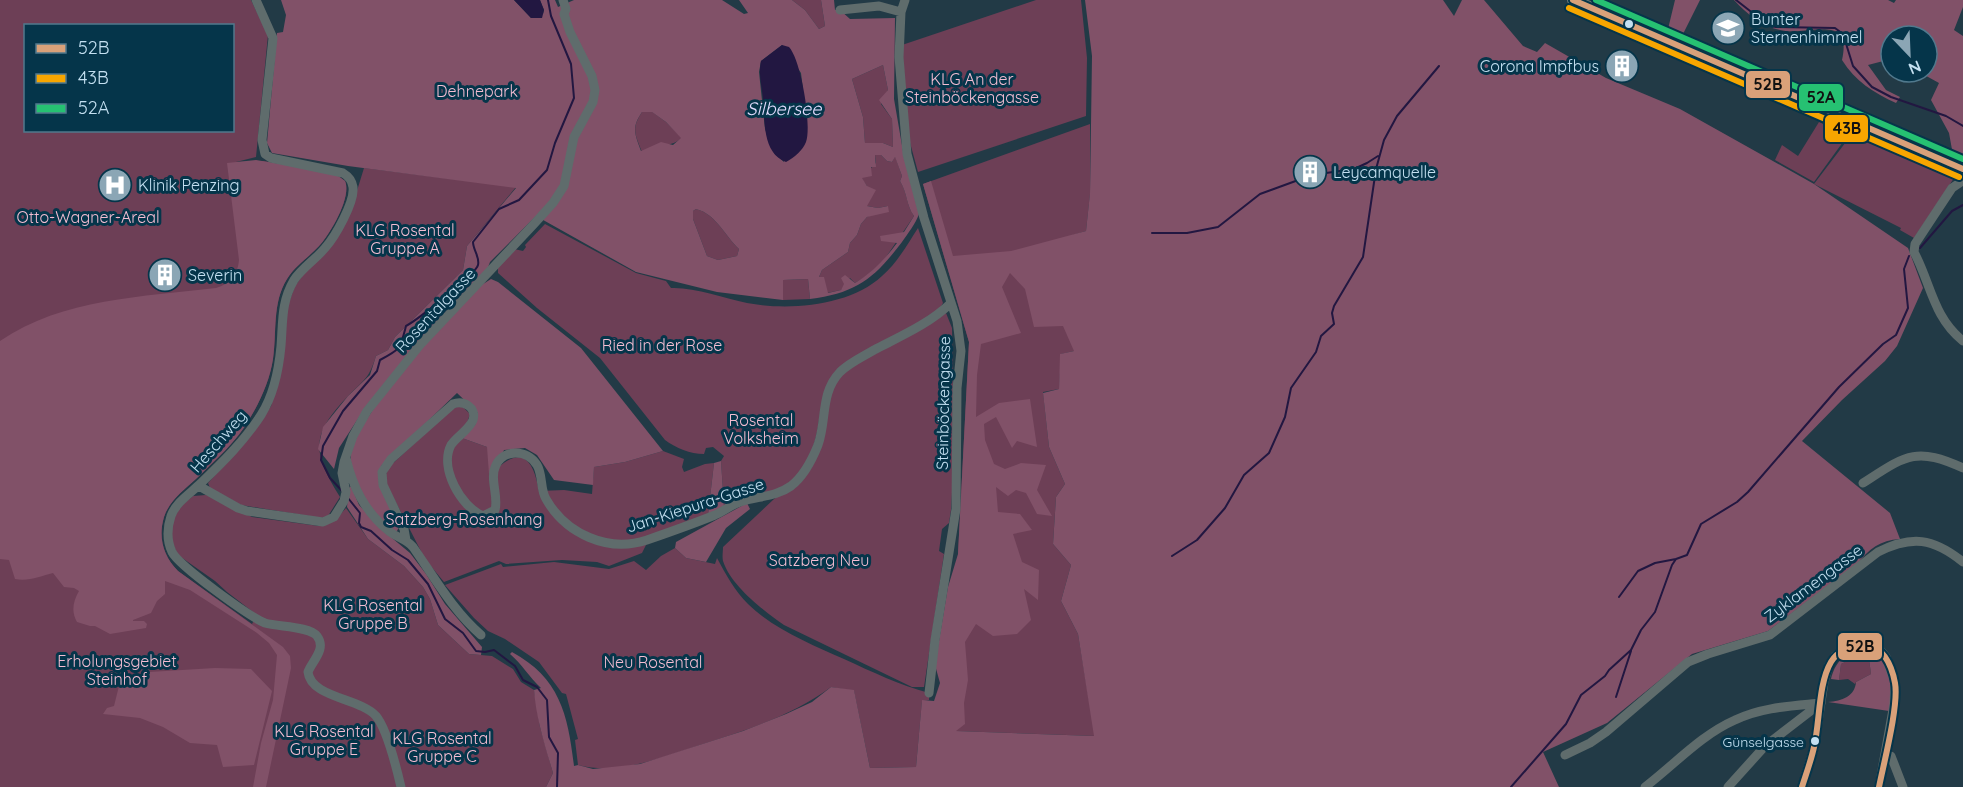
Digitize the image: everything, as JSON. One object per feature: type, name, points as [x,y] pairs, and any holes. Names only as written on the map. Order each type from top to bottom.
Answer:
[{"type":"main road","points":[[1573,0],[1963,169]]},
{"type":"street","name":"Heschweg","points":[[256,0],[272,34],[273,44],[262,140],[265,154],[271,158],[343,172],[350,180],[353,191],[349,206],[333,237],[319,255],[296,277],[285,297],[278,367],[268,404],[239,446],[178,506],[170,517],[168,538],[176,558],[260,621],[310,631],[316,635],[321,650],[308,672],[310,680],[323,691],[367,709],[376,717],[386,737],[400,787]]},
{"type":"street","name":"Rosentalgasse","points":[[199,486],[247,511],[310,521],[323,522],[330,519],[345,497],[342,473],[346,456],[353,436],[367,411],[415,350],[534,224],[553,203],[564,186],[573,137],[593,102],[595,90],[592,76],[567,25],[563,0]]},
{"type":"street","name":"Steinböckengasse","points":[[905,0],[901,12],[899,57],[907,154],[959,331],[961,351],[957,388],[957,496],[934,640],[929,693]]},
{"type":"street","points":[[840,10],[879,6],[901,12]]},
{"type":"street","points":[[1962,181],[1953,186],[1915,244],[1914,252],[1942,320],[1950,331],[1963,341]]},
{"type":"street","name":"Jan-Kiepura-Gasse","points":[[406,540],[404,529],[383,485],[382,472],[392,459],[453,404],[465,403],[472,409],[474,415],[470,425],[452,443],[448,468],[454,483],[469,507],[483,516],[493,512],[496,505],[494,472],[496,465],[506,455],[520,453],[536,464],[545,498],[569,526],[598,541],[617,544],[637,542],[686,527],[740,502],[780,493],[792,486],[804,473],[818,445],[829,387],[838,374],[856,360],[932,319],[951,303]]},
{"type":"street","points":[[1863,483],[1899,461],[1919,454],[1940,458],[1963,468]]},
{"type":"street","name":"Jan-Kiepura-Gasse","points":[[346,456],[354,487],[362,503],[388,530],[406,540],[466,621],[481,634]]},
{"type":"street","name":"Zyklamengasse","points":[[1564,755],[1606,732],[1688,662],[1770,635],[1878,552],[1894,544],[1915,540],[1926,542],[1937,545],[1963,562]]},
{"type":"street","points":[[1802,787],[1814,748],[1829,665],[1835,656],[1857,645],[1867,645],[1881,651],[1893,672],[1896,695],[1879,787]]},
{"type":"street","points":[[1646,787],[1698,743],[1735,719],[1766,709],[1821,703]]},
{"type":"street","points":[[1728,787],[1765,746],[1821,703]]},
{"type":"street","points":[[1891,756],[1903,787]]},
{"type":"green space","points":[[0,0],[251,0],[268,35],[256,157],[236,162],[263,161],[334,173],[345,181],[345,196],[339,215],[329,233],[290,274],[282,288],[277,308],[272,367],[254,411],[233,441],[170,505],[162,524],[165,553],[178,571],[252,624],[257,615],[178,555],[172,542],[172,522],[180,507],[193,496],[206,495],[252,517],[319,526],[338,517],[346,508],[368,539],[404,566],[423,587],[430,599],[438,625],[469,654],[492,656],[513,669],[521,682],[534,690],[540,727],[553,773],[546,787],[0,787]]},
{"type":"green space","name":"Dehnepark","points":[[281,0],[514,0],[531,18],[543,14],[544,10],[540,0],[555,0],[558,7],[574,0],[722,0],[744,14],[748,13],[739,0],[792,0],[805,10],[819,29],[825,26],[821,0],[834,0],[835,10],[840,10],[850,19],[895,18],[894,99],[904,157],[919,214],[916,222],[892,255],[863,282],[840,293],[810,299],[808,279],[783,280],[783,300],[717,292],[636,272],[536,216],[490,262],[487,270],[363,411],[339,448],[334,469],[318,449],[323,427],[348,396],[370,375],[376,356],[388,350],[395,337],[463,270],[467,246],[516,188],[348,166],[272,153],[267,143],[277,33],[283,32],[286,15]],"holes":[[[782,45],[801,73],[803,89],[784,162],[774,153],[765,129],[759,72],[761,61]],[[883,65],[888,90],[879,100],[892,119],[893,147],[883,143],[865,143],[863,117],[852,79]],[[642,112],[652,112],[666,122],[681,138],[673,145],[661,142],[641,151],[635,131],[636,122]],[[875,155],[881,155],[887,161],[892,162],[895,157],[902,176],[900,181],[914,216],[904,232],[880,236],[881,241],[897,243],[873,270],[855,283],[845,275],[841,278],[844,284],[841,290],[828,293],[824,277],[819,277],[822,270],[848,252],[850,243],[867,217],[889,212],[888,206],[878,208],[867,206],[876,190],[867,186],[862,178],[872,176],[871,167],[876,167]],[[696,209],[709,216],[739,249],[737,256],[718,260],[707,256],[693,219],[693,211]]]},
{"type":"green space","points":[[792,0],[821,0],[825,26],[819,29],[805,10]]},
{"type":"green space","name":"KLG An der Steinböckengasse","points":[[1036,0],[1081,0],[1087,58],[1086,116],[918,172],[909,139],[902,45]]},
{"type":"green space","points":[[1085,0],[1443,0],[1454,16],[1462,0],[1484,0],[1523,46],[1537,52],[1545,43],[1606,78],[1680,109],[1814,184],[1908,248],[1923,288],[1897,346],[1885,361],[1802,441],[1890,513],[1900,539],[1876,546],[1857,564],[1768,631],[1692,654],[1607,723],[1543,752],[1559,787],[546,787],[553,773],[541,732],[535,700],[534,690],[541,688],[510,654],[512,652],[541,674],[559,700],[569,730],[574,766],[593,769],[640,764],[743,731],[786,714],[812,702],[831,687],[854,690],[870,768],[916,767],[922,700],[934,701],[940,683],[935,665],[948,587],[958,554],[969,342],[923,184],[931,181],[953,256],[1011,251],[1086,231],[1090,193],[1092,56]],"holes":[[[1010,273],[1025,289],[1034,327],[1063,326],[1074,351],[1060,354],[1059,389],[1043,393],[1049,447],[1065,484],[1056,497],[1053,544],[1071,565],[1061,601],[1078,634],[1094,736],[956,731],[965,724],[964,703],[968,680],[965,642],[976,624],[993,636],[1017,634],[1031,620],[1024,589],[1038,600],[1039,570],[1022,562],[1013,534],[1032,530],[1020,514],[998,512],[996,487],[1008,496],[1016,490],[1026,493],[1037,514],[1052,516],[1037,490],[1046,465],[1021,463],[1005,469],[994,464],[985,440],[984,424],[996,417],[1012,448],[1017,441],[1037,447],[1030,399],[999,403],[976,417],[977,375],[981,344],[1021,333],[1002,287]]]},
{"type":"green space","points":[[1675,0],[1700,0],[1682,36],[1668,29]]},
{"type":"green space","points":[[1734,0],[1888,0],[1894,3],[1896,0],[1963,0],[1963,7],[1954,30],[1963,36],[1963,159],[1953,155],[1949,133],[1931,100],[1939,84],[1939,24],[1879,24],[1879,62],[1868,65],[1879,80],[1879,84],[1900,97],[1896,103],[1873,91],[1853,74],[1842,60],[1844,45],[1841,36],[1834,31],[1825,29],[1780,30],[1767,26]]},
{"type":"green space","points":[[883,65],[888,90],[881,104],[892,119],[893,147],[883,143],[865,143],[863,117],[852,79]]},
{"type":"green space","points":[[651,111],[682,138],[671,144],[653,147],[642,152],[635,127],[642,112]]},
{"type":"green space","points":[[1819,122],[1848,135],[1814,182],[1775,160],[1782,145],[1798,156]]},
{"type":"green space","points":[[1090,124],[1090,194],[1086,231],[1073,235],[1074,351],[1061,354],[1059,389],[1043,392],[1049,447],[1065,484],[1056,497],[1053,544],[1071,565],[1061,601],[1078,634],[1095,736],[955,731],[958,554],[969,342],[923,184]]},
{"type":"green space","points":[[1852,134],[1954,178],[1914,238],[1900,230],[1901,228],[1814,184]]},
{"type":"green space","points":[[875,155],[881,155],[887,161],[892,162],[895,156],[902,176],[900,181],[914,216],[884,260],[868,275],[855,283],[850,278],[841,290],[827,293],[819,277],[822,270],[848,252],[850,243],[867,217],[888,206],[878,208],[867,206],[867,186],[861,178],[876,163]]},
{"type":"green space","name":"Erholungsgebiet Steinhof","points":[[256,160],[334,173],[345,181],[343,205],[329,233],[290,274],[282,288],[277,308],[272,367],[254,411],[232,443],[173,501],[164,517],[162,539],[165,553],[178,571],[283,647],[290,656],[291,668],[266,787],[253,787],[261,743],[273,700],[277,655],[269,643],[190,590],[165,581],[165,594],[157,601],[151,613],[133,620],[144,621],[147,624],[146,628],[110,634],[95,626],[77,622],[74,606],[79,591],[64,587],[53,573],[30,579],[15,579],[9,560],[0,559],[0,341],[24,327],[77,308],[132,297],[216,288],[225,284],[235,274],[239,260],[227,163]]},
{"type":"green space","name":"KLG Rosental Gruppe A","points":[[364,168],[516,187],[467,246],[463,270],[395,337],[388,350],[376,356],[366,377],[328,420],[322,432],[320,455],[340,497],[328,516],[321,518],[241,505],[210,488],[208,483],[249,438],[271,406],[280,370],[286,310],[295,286],[352,207]]},
{"type":"green space","points":[[696,209],[709,216],[720,226],[739,249],[737,256],[718,260],[707,256],[693,219],[693,211]]},
{"type":"green space","points":[[545,224],[636,273],[666,281],[671,288],[699,291],[747,303],[781,306],[800,306],[836,300],[869,286],[882,276],[902,254],[918,228],[943,303],[933,315],[883,341],[887,347],[946,313],[952,328],[954,458],[951,510],[949,523],[942,529],[939,551],[944,554],[924,687],[912,687],[784,625],[741,589],[733,580],[723,561],[723,547],[774,499],[803,480],[819,450],[825,430],[825,420],[819,420],[808,459],[790,483],[775,491],[724,507],[721,461],[724,456],[713,447],[706,448],[704,454],[699,454],[683,450],[665,440],[600,358],[537,308],[498,273],[498,268],[514,249],[523,251],[525,245]]},
{"type":"green space","points":[[491,279],[498,282],[581,348],[663,451],[625,462],[594,467],[593,485],[554,480],[537,455],[525,448],[504,450],[494,472],[489,474],[487,447],[462,438],[475,425],[478,413],[457,393],[381,466],[399,527],[397,531],[394,531],[371,509],[363,497],[351,462],[353,445],[364,423],[425,344],[480,286]]},
{"type":"green space","points":[[808,279],[810,299],[783,300],[783,280]]},
{"type":"green space","name":"Satzberg-Rosenhang","points":[[463,407],[470,414],[462,438],[487,447],[500,466],[516,457],[523,458],[532,467],[539,491],[564,490],[592,494],[594,467],[625,462],[663,451],[684,459],[682,467],[684,472],[714,463],[708,515],[651,535],[642,553],[609,566],[597,562],[562,560],[506,564],[499,561],[444,582],[425,559],[386,483],[386,474],[390,466],[452,409]]},
{"type":"green space","points":[[721,461],[724,507],[708,515],[714,463]]},
{"type":"green space","points":[[351,486],[359,505],[386,533],[410,553],[445,604],[482,647],[481,655],[469,654],[438,625],[430,599],[423,587],[404,566],[368,539],[347,507]]},
{"type":"green space","points":[[747,503],[750,509],[726,528],[706,562],[686,558],[675,548],[676,542]]},
{"type":"green space","name":"Neu Rosental","points":[[675,548],[686,558],[715,564],[717,558],[743,599],[782,629],[876,673],[929,693],[929,700],[922,701],[916,767],[870,768],[854,691],[831,687],[785,714],[656,760],[625,767],[593,768],[578,765],[575,740],[578,739],[566,694],[562,693],[539,662],[505,639],[488,631],[445,585],[501,564],[503,567],[554,562],[609,569],[634,561],[646,570],[661,556]]},
{"type":"green space","points":[[1857,650],[1877,656],[1888,671],[1891,690],[1889,711],[1828,702],[1847,697],[1853,691],[1856,682],[1871,674],[1869,659],[1853,658],[1841,664],[1839,680],[1831,679],[1840,661]]},
{"type":"green space","points":[[1853,658],[1869,659],[1871,674],[1855,684],[1848,679],[1839,680],[1841,664]]},
{"type":"green space","points":[[215,668],[251,669],[272,691],[254,765],[223,767],[217,745],[190,743],[163,727],[140,718],[103,714],[107,708],[114,706],[119,686],[144,679],[149,672]]},
{"type":"water","points":[[514,0],[540,0],[544,10],[542,18],[531,18]]},
{"type":"water","name":"Silbersee","points":[[782,45],[789,47],[798,65],[808,122],[805,145],[798,154],[786,162],[778,158],[766,135],[760,76],[761,61]]},
{"type":"waterway","points":[[343,492],[330,478],[321,460],[323,446],[343,411],[377,371],[380,360],[399,348],[406,326],[445,297],[475,270],[478,262],[473,242],[499,209],[519,200],[547,170],[555,143],[574,98],[571,64],[551,16],[548,0]]},
{"type":"waterway","points":[[1736,0],[1768,25],[1835,28],[1843,34],[1853,66],[1872,87],[1891,97],[1946,116],[1963,126]]},
{"type":"waterway","points":[[1172,556],[1197,540],[1225,508],[1244,475],[1269,453],[1285,417],[1291,388],[1316,352],[1321,336],[1334,324],[1332,313],[1334,306],[1363,257],[1376,169],[1384,140],[1397,116],[1439,66]]},
{"type":"waterway","points":[[1152,233],[1187,233],[1218,227],[1260,194],[1312,175],[1354,169],[1378,156]]},
{"type":"waterway","points":[[1920,248],[1952,211],[1963,205]]},
{"type":"waterway","points":[[1511,787],[1566,724],[1581,695],[1605,676],[1631,650],[1641,630],[1655,612],[1672,565],[1676,559],[1687,555],[1701,524],[1737,502],[1748,492],[1839,387],[1883,344],[1896,335],[1908,308],[1904,269],[1909,256]]},
{"type":"waterway","points":[[348,498],[360,513],[361,527],[371,531],[392,550],[408,560],[428,584],[445,619],[463,633],[476,651],[494,650],[515,666],[523,680],[537,687],[547,700],[549,737],[558,753],[557,787]]},
{"type":"waterway","points":[[1619,597],[1638,571],[1655,563],[1676,559]]},
{"type":"waterway","points":[[1616,697],[1631,651]]},
{"type":"transit line","name":"52B","points":[[1573,0],[1963,169]]},
{"type":"transit line","name":"52A","points":[[1596,0],[1963,159]]},
{"type":"transit line","name":"43B","points":[[1569,8],[1959,177]]},
{"type":"transit line","name":"52B","points":[[1802,787],[1814,747],[1821,692],[1831,662],[1844,650],[1869,646],[1880,651],[1889,663],[1896,693],[1879,787]]},
{"type":"place","name":"Bunter Sternenhimmel","points":[[1728,28]]},
{"type":"place","name":"Corona Impfbus","points":[[1622,66]]},
{"type":"place","name":"Leycamquelle","points":[[1310,172]]},
{"type":"place","name":"Klinik Penzing","points":[[115,185]]},
{"type":"place","name":"Severin","points":[[165,275]]},
{"type":"place","name":"Günselgasse","points":[[1815,741]]},
{"type":"park label","name":"Otto-Wagner-Areal","points":[[88,217]]},
{"type":"park label","name":"Ried in der Rose","points":[[662,345]]},
{"type":"park label","name":"Rosental Volksheim","points":[[761,429]]},
{"type":"park label","name":"Satzberg Neu","points":[[819,560]]},
{"type":"park label","name":"KLG Rosental Gruppe B","points":[[373,614]]},
{"type":"park label","name":"KLG Rosental Gruppe E","points":[[324,740]]},
{"type":"park label","name":"KLG Rosental Gruppe C","points":[[442,747]]}]
